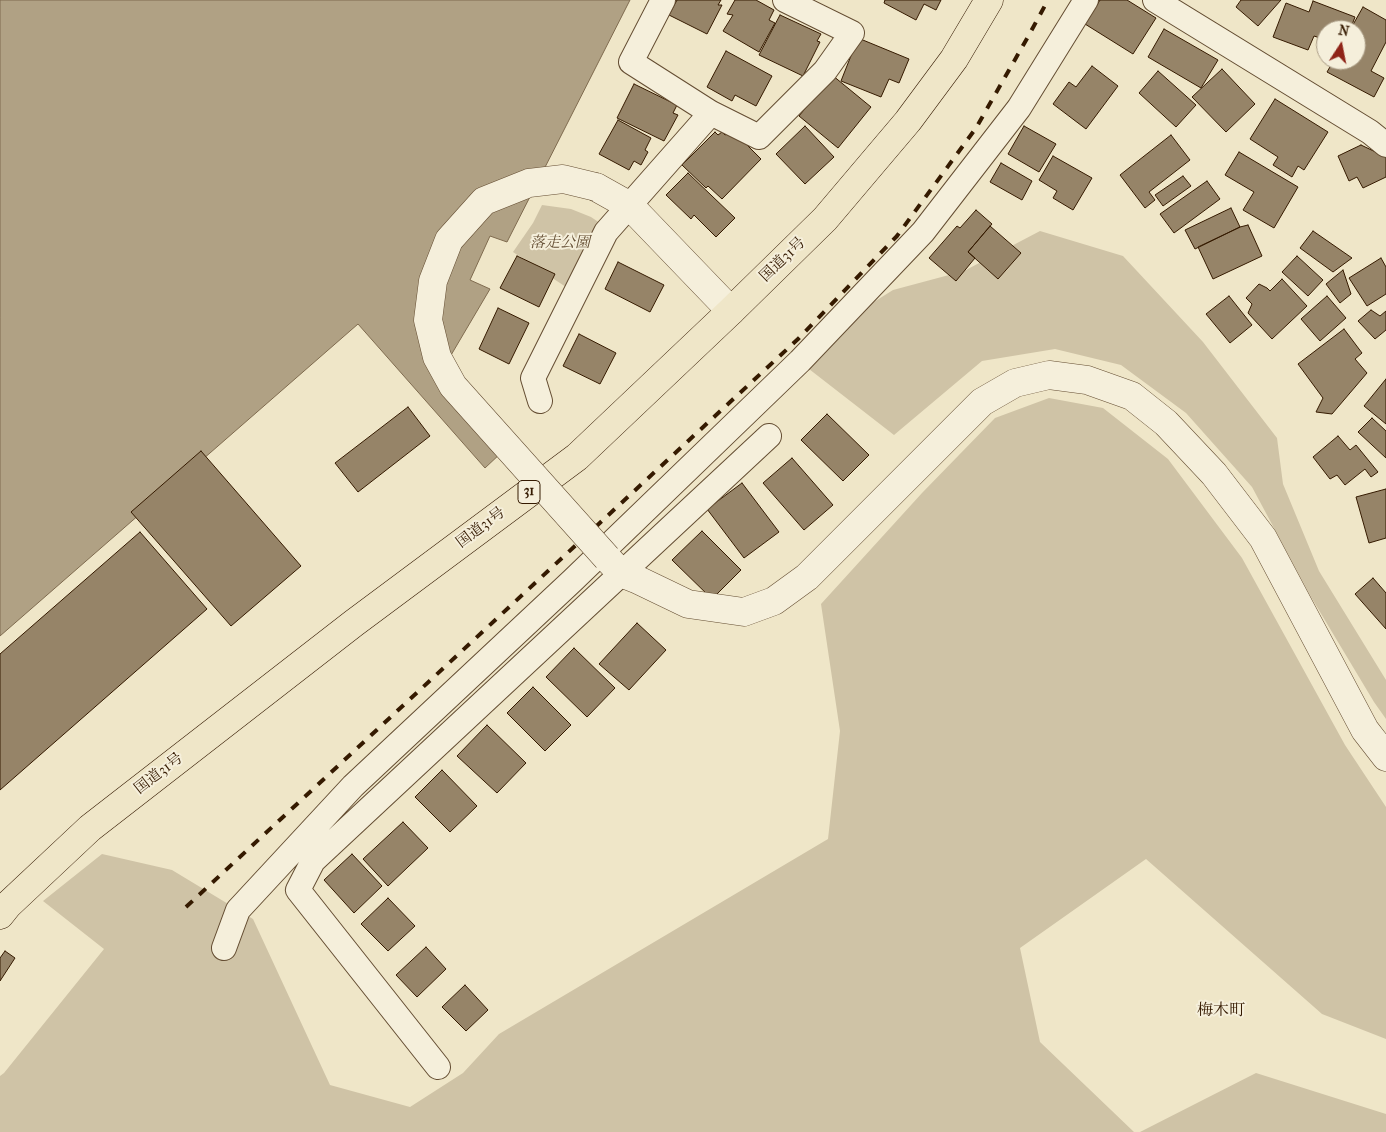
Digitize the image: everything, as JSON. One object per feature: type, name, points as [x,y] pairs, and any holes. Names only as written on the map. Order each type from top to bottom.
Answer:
[{"type":"highway","name":"国道31号","points":[[0,915],[8,905],[90,828],[354,623],[577,457],[825,219],[908,122],[954,59],[990,0]]},
{"type":"street","points":[[663,0],[631,62],[711,113],[759,137],[825,70],[852,33],[785,0]]},
{"type":"street","points":[[224,948],[238,910],[352,786],[572,581],[800,361],[923,232],[1019,108],[1086,0]]},
{"type":"street","points":[[1155,0],[1370,132],[1386,145]]},
{"type":"street","points":[[540,401],[534,378],[606,232],[711,113]]},
{"type":"street","points":[[731,311],[630,206],[596,187],[563,179],[529,183],[484,200],[449,240],[432,281],[428,320],[438,357],[453,386],[614,565],[688,604],[744,612],[774,600],[807,577],[982,402],[1015,383],[1049,375],[1087,380],[1132,396],[1166,423],[1214,474],[1263,538],[1365,730],[1386,757]]},
{"type":"street","points":[[438,1067],[298,890],[313,861],[614,565],[769,436]]},
{"type":"green space","name":"落走公園","points":[[542,205],[571,209],[591,217],[606,227],[572,291],[513,252],[533,223]]},
{"type":"green space","points":[[1040,231],[1123,256],[1203,342],[1277,438],[1283,484],[1319,571],[1386,680],[1386,719],[1311,597],[1252,487],[1186,413],[1121,365],[1055,349],[982,361],[894,435],[809,369],[829,330],[893,290],[964,271]]},
{"type":"green space","points":[[1049,398],[1103,408],[1168,459],[1242,558],[1345,745],[1386,807],[1386,1039],[1322,1014],[1146,859],[1020,948],[1040,1042],[1134,1132],[0,1132],[0,1076],[104,949],[43,901],[102,854],[172,870],[253,919],[330,1085],[410,1107],[463,1073],[499,1034],[828,839],[840,731],[821,604],[922,493],[995,418]]},
{"type":"green space","points":[[1256,1073],[1386,1114],[1386,1132],[1140,1132]]},
{"type":"shaded area","points":[[0,0],[630,0],[507,242],[490,236],[470,280],[490,289],[444,367],[502,452],[485,468],[358,324],[0,636]]},
{"type":"building","points":[[677,0],[721,0],[718,5],[722,5],[707,34],[669,15]]},
{"type":"building","points":[[735,0],[756,0],[774,10],[769,20],[775,23],[759,52],[723,31],[733,15],[727,14]]},
{"type":"building","points":[[885,0],[941,0],[936,10],[924,4],[916,20],[884,3]]},
{"type":"building","points":[[1100,0],[1127,0],[1156,18],[1133,54],[1085,24]]},
{"type":"building","points":[[1241,0],[1281,0],[1258,26],[1236,7]]},
{"type":"building","points":[[1313,1],[1355,17],[1354,20],[1316,20],[1316,37],[1314,36],[1308,50],[1273,37],[1286,3],[1309,12]]},
{"type":"building","points":[[1363,7],[1386,20],[1386,42],[1371,71],[1384,78],[1374,97],[1327,72],[1328,70],[1366,70],[1366,20],[1356,20]]},
{"type":"building","points":[[780,15],[821,34],[817,41],[820,42],[803,76],[759,55]]},
{"type":"building","points":[[1164,29],[1218,60],[1201,88],[1148,57]]},
{"type":"building","points":[[858,38],[909,59],[899,83],[889,79],[881,97],[841,81]]},
{"type":"building","points":[[726,51],[772,76],[756,106],[735,95],[732,101],[707,87]]},
{"type":"building","points":[[1092,66],[1118,86],[1086,129],[1053,104],[1069,82],[1076,87]]},
{"type":"building","points":[[1222,69],[1255,104],[1226,132],[1192,97]]},
{"type":"building","points":[[1158,71],[1196,105],[1176,127],[1139,93]]},
{"type":"building","points":[[832,75],[871,107],[838,148],[799,116]]},
{"type":"building","points":[[634,84],[677,105],[673,113],[678,115],[664,141],[617,118]]},
{"type":"building","points":[[1275,99],[1328,132],[1304,170],[1298,166],[1292,177],[1273,165],[1278,157],[1250,139]]},
{"type":"building","points":[[618,120],[651,138],[645,150],[648,152],[641,165],[634,161],[629,170],[599,154]]},
{"type":"building","points":[[805,126],[834,157],[805,184],[776,154]]},
{"type":"building","points":[[1024,126],[1056,144],[1039,172],[1008,154]]},
{"type":"building","points":[[715,132],[718,135],[722,132],[725,135],[730,132],[737,135],[761,159],[722,199],[708,186],[706,188],[682,165]]},
{"type":"building","points":[[1171,135],[1190,160],[1149,192],[1155,200],[1145,208],[1120,175]]},
{"type":"building","points":[[1361,145],[1386,157],[1386,177],[1363,188],[1357,177],[1349,181],[1338,156]]},
{"type":"building","points":[[1239,152],[1298,187],[1274,228],[1243,210],[1254,192],[1225,175]]},
{"type":"building","points":[[1053,156],[1092,178],[1073,210],[1053,198],[1057,191],[1039,180]]},
{"type":"building","points":[[1001,163],[1032,181],[1022,200],[990,182]]},
{"type":"building","points":[[688,173],[735,218],[716,237],[694,215],[691,219],[666,195]]},
{"type":"building","points":[[1183,176],[1191,186],[1163,206],[1155,195]]},
{"type":"building","points":[[1207,181],[1220,199],[1174,233],[1160,214]]},
{"type":"building","points":[[1231,208],[1240,227],[1195,249],[1185,230]]},
{"type":"building","points":[[976,210],[992,224],[968,252],[975,258],[956,281],[929,258],[957,226],[960,228]]},
{"type":"building","points":[[1248,225],[1262,256],[1213,279],[1198,247]]},
{"type":"building","points":[[990,226],[1021,253],[998,279],[968,252]]},
{"type":"building","points":[[1313,231],[1352,258],[1333,272],[1300,248]]},
{"type":"building","points":[[517,256],[555,274],[539,307],[500,288]]},
{"type":"building","points":[[1297,256],[1323,280],[1308,296],[1282,272]]},
{"type":"building","points":[[1381,258],[1386,267],[1386,294],[1367,306],[1349,278]]},
{"type":"building","points":[[618,262],[664,285],[650,312],[605,289]]},
{"type":"building","points":[[1343,270],[1351,294],[1340,303],[1326,284]]},
{"type":"building","points":[[1282,279],[1307,306],[1272,339],[1248,313],[1252,304],[1246,298],[1259,284],[1270,291]]},
{"type":"building","points":[[1229,296],[1252,325],[1230,343],[1206,314]]},
{"type":"building","points":[[1327,296],[1346,318],[1320,341],[1301,319]]},
{"type":"building","points":[[498,308],[529,323],[509,364],[479,349]]},
{"type":"building","points":[[1371,310],[1380,316],[1386,311],[1386,330],[1375,339],[1358,321]]},
{"type":"building","points":[[1344,329],[1362,353],[1355,359],[1367,373],[1332,414],[1316,412],[1323,398],[1298,364]]},
{"type":"building","points":[[579,334],[616,353],[600,384],[563,366]]},
{"type":"building","points":[[1386,379],[1386,424],[1364,406]]},
{"type":"building","points":[[408,407],[430,436],[358,492],[335,463]]},
{"type":"building","points":[[827,414],[869,455],[843,481],[801,440]]},
{"type":"building","points":[[1372,418],[1386,431],[1386,458],[1358,432]]},
{"type":"building","points":[[1338,436],[1350,450],[1356,445],[1378,472],[1371,477],[1365,469],[1345,485],[1337,475],[1330,479],[1313,457]]},
{"type":"building","points":[[201,451],[301,566],[231,626],[131,512]]},
{"type":"building","points":[[792,458],[833,505],[804,530],[763,483]]},
{"type":"building","points":[[742,483],[779,532],[744,558],[707,509]]},
{"type":"building","points":[[1386,489],[1386,538],[1369,543],[1356,497]]},
{"type":"building","points":[[702,531],[741,570],[712,599],[672,560]]},
{"type":"building","points":[[140,532],[207,609],[0,790],[0,654]]},
{"type":"building","points":[[1373,578],[1386,593],[1386,629],[1355,594]]},
{"type":"building","points":[[637,623],[666,650],[629,690],[599,664]]},
{"type":"building","points":[[574,648],[615,688],[587,717],[546,677]]},
{"type":"building","points":[[533,687],[571,725],[545,751],[507,713]]},
{"type":"building","points":[[487,725],[526,763],[497,793],[457,756]]},
{"type":"building","points":[[442,770],[477,806],[450,832],[415,797]]},
{"type":"building","points":[[403,822],[428,848],[388,886],[363,859]]},
{"type":"building","points":[[352,854],[382,886],[354,913],[324,880]]},
{"type":"building","points":[[388,898],[415,926],[388,951],[361,924]]},
{"type":"building","points":[[426,947],[446,969],[417,997],[396,975]]},
{"type":"building","points":[[5,951],[15,958],[0,981],[0,958]]},
{"type":"building","points":[[465,985],[488,1010],[466,1031],[442,1007]]},
{"type":"railway","points":[[186,907],[798,339],[897,236],[976,128],[1048,0]]},
{"type":"district","name":"梅木町","points":[[1221,1011]]}]
